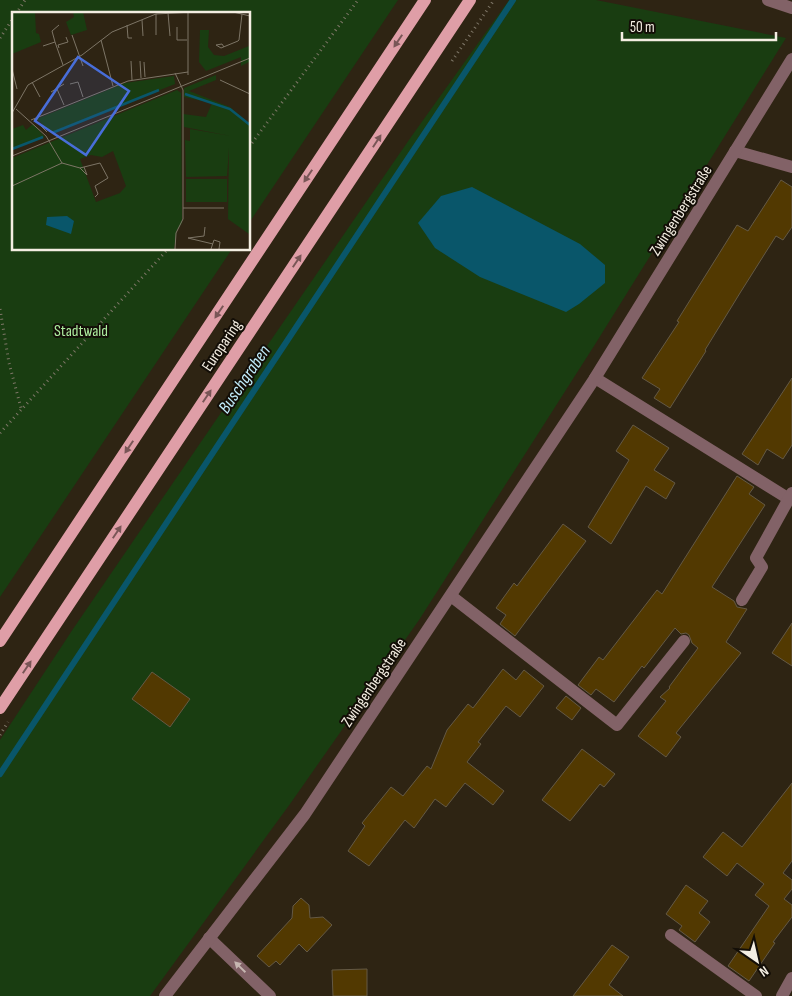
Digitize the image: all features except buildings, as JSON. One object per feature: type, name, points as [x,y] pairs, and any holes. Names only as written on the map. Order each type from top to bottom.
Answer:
[{"type":"main road","name":"Europaring","points":[[0,641],[425,0]]},
{"type":"main road","name":"Europaring","points":[[0,708],[470,0]]},
{"type":"street","points":[[768,0],[792,8]]},
{"type":"street","name":"Zwingenbergstraße","points":[[165,996],[305,814],[451,596],[595,378],[792,59]]},
{"type":"street","points":[[735,151],[792,167]]},
{"type":"street","points":[[595,378],[791,496],[756,558],[762,567],[742,600]]},
{"type":"street","points":[[451,596],[617,725],[684,641]]},
{"type":"street","points":[[671,935],[756,996]]},
{"type":"street","points":[[209,938],[270,996]]},
{"type":"street","points":[[782,996],[792,978]]},
{"type":"path","points":[[17,12],[25,0]]},
{"type":"path","points":[[250,146],[358,0]]},
{"type":"path","points":[[0,38],[12,20]]},
{"type":"path","points":[[0,433],[167,250]]},
{"type":"path","points":[[0,309],[9,363],[21,409]]},
{"type":"green space","name":"Stadtwald","points":[[0,0],[398,0],[250,222],[250,12],[12,12],[12,250],[231,250],[0,597]]},
{"type":"green space","points":[[509,0],[596,0],[786,38],[594,346],[419,620],[290,804],[150,996],[0,996],[0,740],[73,629],[229,401],[411,137]]},
{"type":"water","points":[[472,187],[580,244],[605,265],[605,283],[566,312],[480,277],[435,248],[418,223],[441,196]]},
{"type":"waterway","name":"Buschgraben","points":[[0,774],[513,0]]}]
